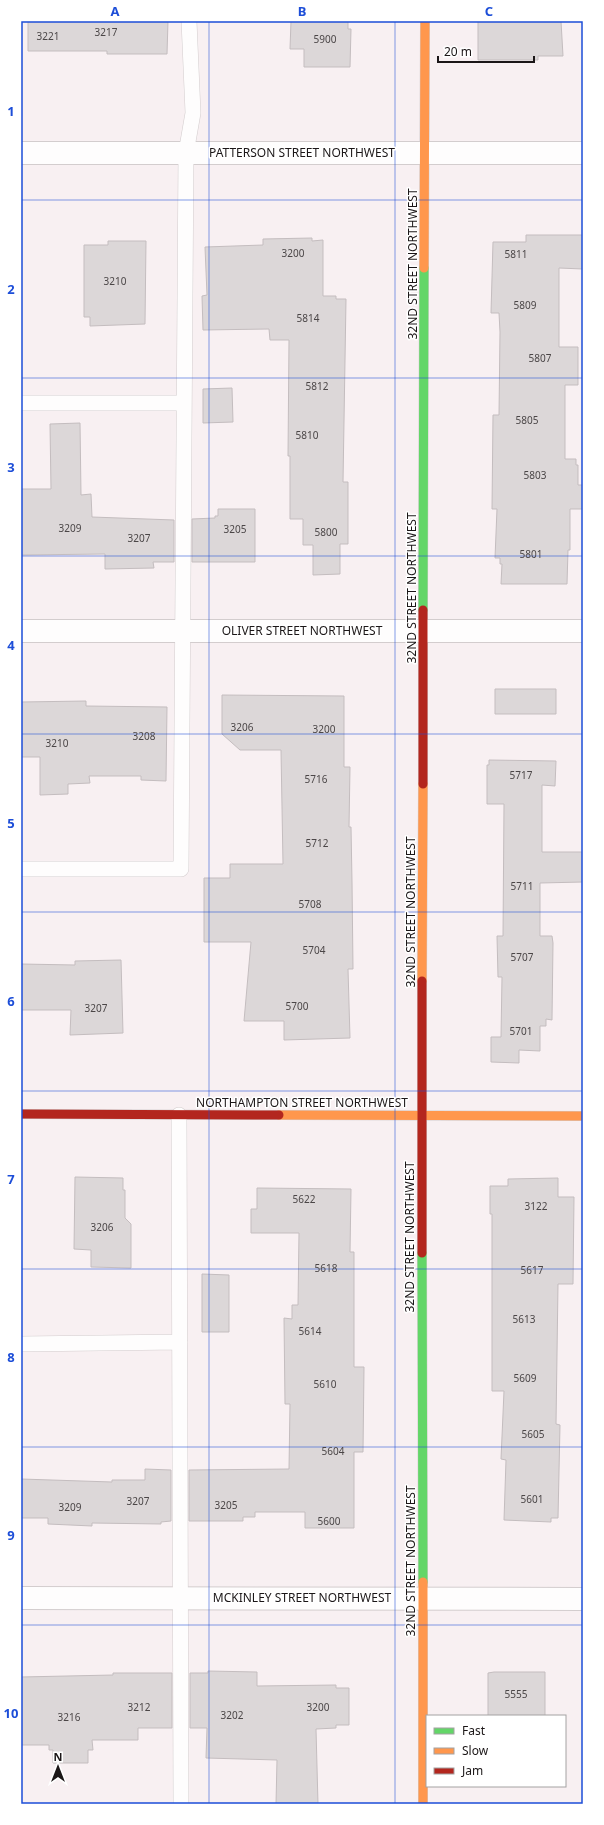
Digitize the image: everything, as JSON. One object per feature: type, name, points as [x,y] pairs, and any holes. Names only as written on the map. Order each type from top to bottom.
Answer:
[{"type":"street","name":"32ND STREET NORTHWEST","points":[[423,1804],[422,1116],[425,21]]},
{"type":"street","name":"PATTERSON STREET NORTHWEST","points":[[21,153],[583,153]]},
{"type":"street","name":"OLIVER STREET NORTHWEST","points":[[21,631],[583,631]]},
{"type":"street","name":"NORTHAMPTON STREET NORTHWEST","points":[[21,1114],[583,1116]]},
{"type":"street","name":"MCKINLEY STREET NORTHWEST","points":[[21,1598],[583,1599]]},
{"type":"lane","points":[[21,869],[182,869],[184,630],[183,403],[186,153],[193,113],[190,21]]},
{"type":"lane","points":[[21,403],[183,403]]},
{"type":"lane","points":[[179,1115],[182,1804]]},
{"type":"lane","points":[[21,1344],[180,1342]]},
{"type":"building","points":[[28,21],[168,21],[167,54],[107,54],[107,51],[28,51]]},
{"type":"building","points":[[291,21],[348,21],[348,29],[351,29],[350,67],[304,67],[304,49],[290,49]]},
{"type":"building","points":[[478,21],[561,21],[563,56],[538,56],[538,60],[478,60]]},
{"type":"building","points":[[526,235],[583,235],[583,269],[559,268],[559,347],[578,347],[578,385],[565,385],[565,459],[576,459],[576,465],[578,465],[578,485],[583,485],[583,509],[570,509],[570,550],[568,550],[567,584],[501,584],[502,564],[500,564],[500,558],[495,558],[497,509],[492,509],[493,415],[499,415],[500,332],[499,313],[491,313],[493,242],[526,242]]},
{"type":"building","points":[[312,238],[312,241],[323,240],[323,296],[336,296],[336,299],[346,299],[343,482],[348,482],[348,544],[340,544],[340,574],[313,575],[313,545],[303,545],[303,519],[290,519],[290,456],[288,456],[289,340],[270,340],[269,329],[203,330],[202,296],[207,295],[205,247],[263,245],[263,239]]},
{"type":"building","points":[[108,241],[146,241],[145,324],[90,326],[90,317],[84,317],[84,245],[108,245]]},
{"type":"building","points":[[232,388],[233,422],[203,423],[203,389]]},
{"type":"building","points":[[80,423],[81,495],[91,494],[92,517],[174,520],[174,562],[153,562],[154,568],[105,569],[105,554],[21,555],[21,489],[51,489],[50,424]]},
{"type":"building","points":[[218,509],[255,509],[255,562],[192,562],[192,519],[215,518],[215,516],[218,516]]},
{"type":"building","points":[[495,689],[556,689],[556,714],[495,714]]},
{"type":"building","points":[[222,695],[344,696],[344,767],[350,767],[349,827],[351,827],[353,969],[348,969],[350,1038],[284,1040],[284,1021],[244,1021],[251,942],[204,942],[204,878],[230,878],[230,864],[283,864],[281,750],[240,750],[222,734]]},
{"type":"building","points":[[86,701],[86,706],[167,707],[166,781],[141,780],[141,776],[89,776],[90,783],[68,784],[68,794],[40,795],[40,757],[21,757],[21,702]]},
{"type":"building","points":[[489,760],[556,761],[555,786],[542,785],[542,852],[583,852],[583,882],[540,883],[540,936],[552,936],[553,943],[552,1020],[546,1019],[546,1026],[540,1026],[540,1051],[519,1050],[519,1063],[491,1062],[491,1037],[501,1037],[502,977],[498,977],[497,936],[503,936],[504,804],[487,804],[487,765],[489,765]]},
{"type":"building","points":[[121,960],[123,1033],[70,1035],[71,1010],[21,1010],[21,964],[75,965],[75,961]]},
{"type":"building","points":[[75,1177],[123,1178],[123,1190],[125,1190],[125,1218],[131,1224],[131,1268],[91,1267],[91,1250],[74,1249]]},
{"type":"building","points":[[558,1178],[558,1197],[574,1197],[573,1284],[558,1284],[556,1424],[560,1425],[558,1518],[551,1518],[551,1522],[504,1520],[506,1460],[501,1459],[504,1391],[492,1391],[492,1214],[490,1214],[490,1186],[508,1186],[508,1179]]},
{"type":"building","points":[[257,1188],[351,1189],[350,1252],[354,1252],[354,1367],[364,1367],[363,1452],[354,1452],[354,1528],[305,1528],[305,1512],[255,1512],[255,1517],[243,1517],[243,1521],[189,1521],[189,1470],[289,1469],[290,1404],[285,1404],[284,1318],[292,1319],[292,1305],[298,1305],[299,1233],[251,1233],[251,1209],[257,1209]]},
{"type":"building","points":[[202,1274],[229,1275],[229,1332],[202,1332]]},
{"type":"building","points":[[145,1469],[171,1470],[171,1521],[161,1522],[161,1524],[92,1523],[92,1526],[48,1524],[48,1518],[21,1518],[21,1479],[112,1482],[112,1480],[145,1480]]},
{"type":"building","points":[[208,1671],[257,1672],[257,1686],[336,1685],[336,1688],[349,1688],[349,1725],[336,1725],[336,1728],[316,1729],[318,1804],[276,1804],[277,1760],[206,1758],[207,1728],[190,1728],[190,1673],[208,1673]]},
{"type":"building","points":[[545,1672],[545,1715],[488,1715],[488,1673]]},
{"type":"building","points":[[113,1673],[172,1673],[172,1728],[138,1728],[138,1740],[92,1740],[93,1750],[88,1750],[88,1763],[53,1763],[53,1750],[49,1750],[49,1745],[21,1745],[21,1677],[113,1675]]},
{"type":"traffic: fast","points":[[423,610],[424,268]]},
{"type":"traffic: fast","points":[[422,1253],[423,1582]]},
{"type":"traffic: slow","points":[[424,268],[425,21]]},
{"type":"traffic: slow","points":[[422,981],[423,784]]},
{"type":"traffic: slow","points":[[279,1115],[583,1116]]},
{"type":"traffic: slow","points":[[423,1582],[423,1804]]},
{"type":"traffic: jam","points":[[423,610],[423,784]]},
{"type":"traffic: jam","points":[[422,981],[422,1253]]},
{"type":"traffic: jam","points":[[21,1114],[279,1115]]}]
